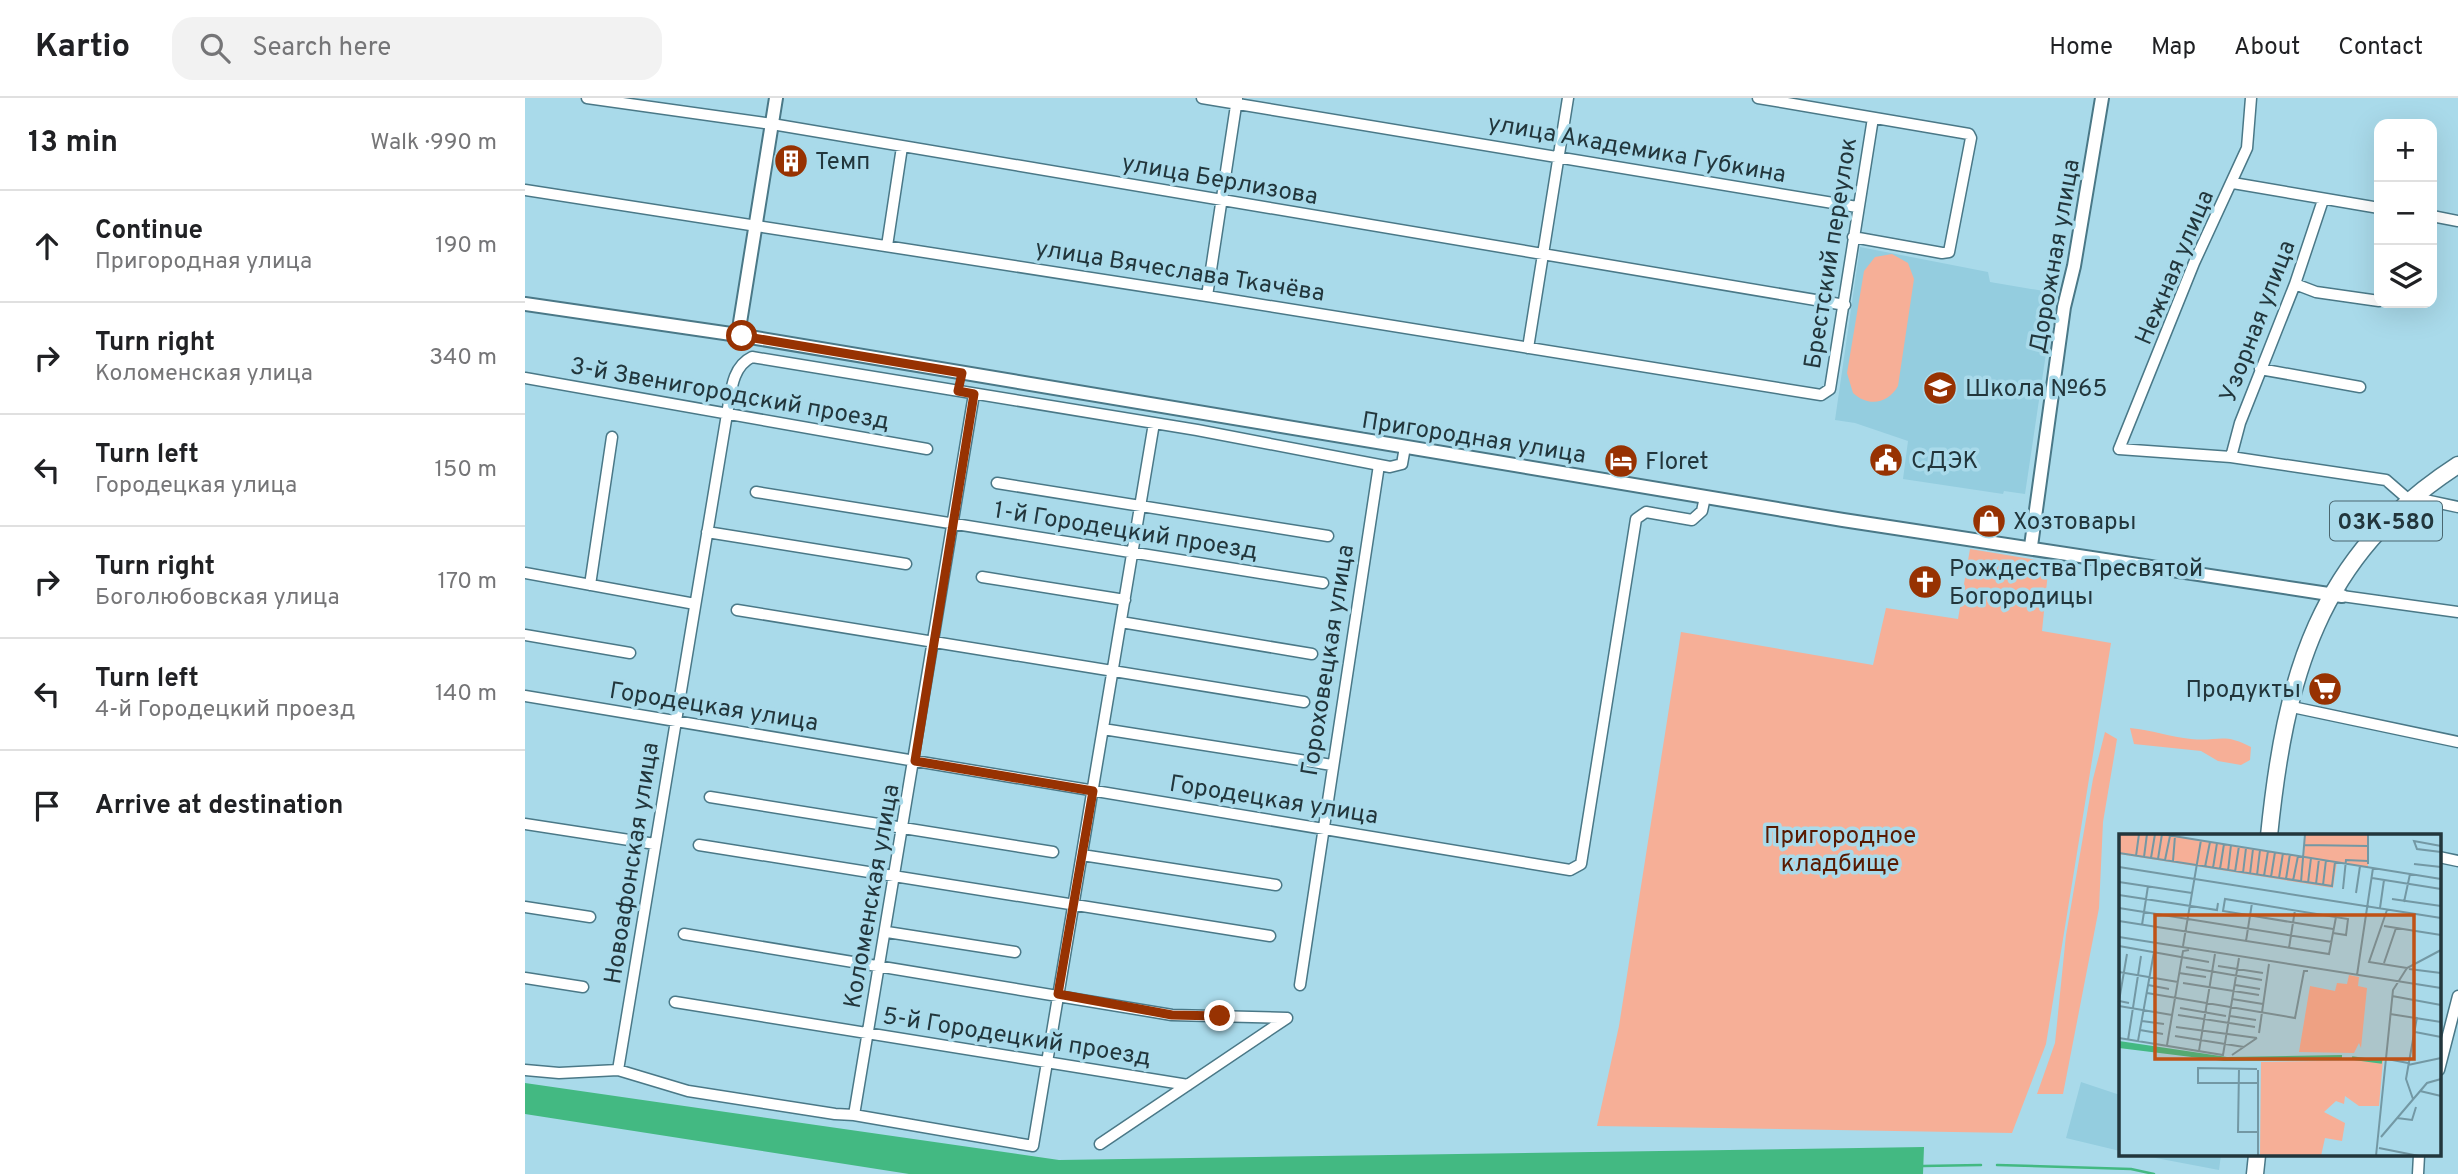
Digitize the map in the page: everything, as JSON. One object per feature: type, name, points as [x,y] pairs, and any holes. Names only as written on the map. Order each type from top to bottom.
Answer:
[{"type":"main road","name":"03К-580","points":[[2269,834],[2287,706],[2301,661],[2336,595],[2417,500],[2458,465]]},
{"type":"main road","name":"03К-580","points":[[2417,500],[2458,476]]},
{"type":"main road","name":"03К-580","points":[[2278,834],[2297,708],[2336,595]]},
{"type":"main road","points":[[2246,1174],[2247,1156]]},
{"type":"main road","points":[[2255,1174],[2257,1156]]},
{"type":"street","name":"улица Берлизова","points":[[587,98],[772,124],[1845,305]]},
{"type":"street","points":[[738,335],[776,98]]},
{"type":"street","name":"улица Академика Губкина","points":[[1202,98],[1237,101],[1857,207]]},
{"type":"street","points":[[1528,348],[1568,98]]},
{"type":"street","points":[[1758,98],[1966,132],[1971,138],[1949,252],[1853,237]]},
{"type":"street","name":"Дорожная улица","points":[[2031,546],[2064,307],[2074,266],[2102,98]]},
{"type":"street","name":"Нежная улица","points":[[2231,457],[2119,449],[2204,238],[2233,183],[2247,148],[2251,98]]},
{"type":"street","points":[[1207,296],[1237,101]]},
{"type":"street","name":"Брестский переулок","points":[[1827,394],[1845,305],[1857,207],[1873,118]]},
{"type":"street","points":[[887,246],[902,147]]},
{"type":"street","points":[[2233,183],[2374,207]]},
{"type":"street","name":"улица Вячеслава Ткачёва","points":[[525,190],[1827,394]]},
{"type":"street","name":"Узорная улица","points":[[2231,457],[2260,369],[2295,284],[2323,200]]},
{"type":"street","points":[[2437,217],[2458,220]]},
{"type":"street","points":[[2295,284],[2316,292],[2374,300]]},
{"type":"street","name":"Пригородная улица","points":[[525,304],[738,335],[1705,496],[2458,612]]},
{"type":"street","name":"Новоафонская улица","points":[[618,1070],[727,414],[737,369],[752,357],[1197,430],[1379,465]]},
{"type":"street","points":[[2260,369],[2360,387]]},
{"type":"street","points":[[958,391],[962,373]]},
{"type":"street","name":"3-й Звенигородский проезд","points":[[525,377],[705,407],[727,414],[927,449]]},
{"type":"street","name":"Коломенская улица","points":[[855,1115],[974,394]]},
{"type":"street","points":[[1197,430],[1200,413]]},
{"type":"street","points":[[525,1070],[559,1073],[618,1070],[688,1091],[797,1109],[855,1115],[1033,1146],[1154,423]]},
{"type":"street","points":[[590,584],[613,437]]},
{"type":"street","points":[[1379,465],[1390,467],[1402,464],[1405,447]]},
{"type":"street","points":[[2231,457],[2386,480],[2417,500],[2458,507]]},
{"type":"street","name":"Гороховецкая улица","points":[[1300,985],[1379,465]]},
{"type":"street","points":[[997,483],[1328,536]]},
{"type":"street","name":"1-й Городецкий проезд","points":[[756,492],[1323,583]]},
{"type":"street","name":"Городецкая улица","points":[[525,696],[1570,870],[1577,869],[1581,864],[1636,519],[1639,514],[1646,512],[1692,520],[1702,512],[1705,496]]},
{"type":"street","points":[[707,532],[906,564]]},
{"type":"street","points":[[525,573],[695,604]]},
{"type":"street","points":[[982,577],[1125,600]]},
{"type":"street","points":[[737,610],[1304,702]]},
{"type":"street","points":[[1121,622],[1312,654]]},
{"type":"street","points":[[525,635],[630,653]]},
{"type":"street","points":[[2297,708],[2458,742]]},
{"type":"street","points":[[1103,729],[1332,765]]},
{"type":"street","points":[[711,797],[1053,852]]},
{"type":"street","points":[[525,824],[655,844]]},
{"type":"street","points":[[699,845],[1270,936]]},
{"type":"street","points":[[1081,855],[1276,885]]},
{"type":"street","points":[[525,907],[590,917]]},
{"type":"street","points":[[887,932],[1015,952]]},
{"type":"street","points":[[684,934],[1172,1015],[1287,1018],[1100,1144]]},
{"type":"street","points":[[525,978],[583,987]]},
{"type":"street","points":[[2441,1062],[2458,996]]},
{"type":"street","name":"5-й Городецкий проезд","points":[[674,1002],[1188,1085]]},
{"type":"street","points":[[2418,1174],[2419,1156]]},
{"type":"shaded area","name":"Школа №65","points":[[1860,247],[1988,272],[1990,282],[2055,293],[2025,494],[2004,491],[2003,494],[1903,479],[1908,441],[1855,423],[1835,420]]},
{"type":"shaded area","points":[[2081,1082],[2119,1095],[2119,1151],[2066,1138]]},
{"type":"shaded area","points":[[525,1083],[1059,1160],[1924,1147],[1923,1174],[909,1174],[525,1114]]},
{"type":"shaded area","points":[[2145,1156],[2221,1156],[2219,1170]]},
{"type":"green space","points":[[1892,254],[1908,263],[1914,279],[1898,386],[1889,397],[1871,402],[1853,393],[1847,373],[1864,271],[1875,257]]},
{"type":"green space","name":"Пригородное кладбище","points":[[1970,549],[2049,562],[2042,631],[2111,643],[2046,1044],[2012,1133],[1597,1126],[1619,1026],[1681,632],[1873,665],[1886,608],[1958,619]]},
{"type":"green space","points":[[2130,728],[2191,739],[2234,740],[2251,747],[2250,760],[2241,765],[2218,761],[2201,751],[2134,744]]},
{"type":"green space","points":[[2105,732],[2117,739],[2103,822],[2099,908],[2063,1094],[2037,1094],[2055,1043],[2066,935],[2093,779]]},
{"type":"waterway","points":[[1923,1166],[1981,1165]]},
{"type":"waterway","points":[[1997,1165],[2131,1169],[2154,1174]]},
{"type":"place","name":"Темп","points":[[791,161]]},
{"type":"place","name":"Школа №65","points":[[1940,388]]},
{"type":"place","name":"СДЭК","points":[[1886,460]]},
{"type":"place","name":"Floret","points":[[1621,461]]},
{"type":"place","name":"Хозтовары","points":[[1989,521]]},
{"type":"place","name":"Рождества Пресвятой Богородицы","points":[[1925,582]]},
{"type":"place","name":"Продукты","points":[[2325,689]]},
{"type":"route","points":[[742,336],[962,373],[958,391],[974,394],[915,761],[1093,791],[1058,994],[1172,1015],[1220,1016]]}]
